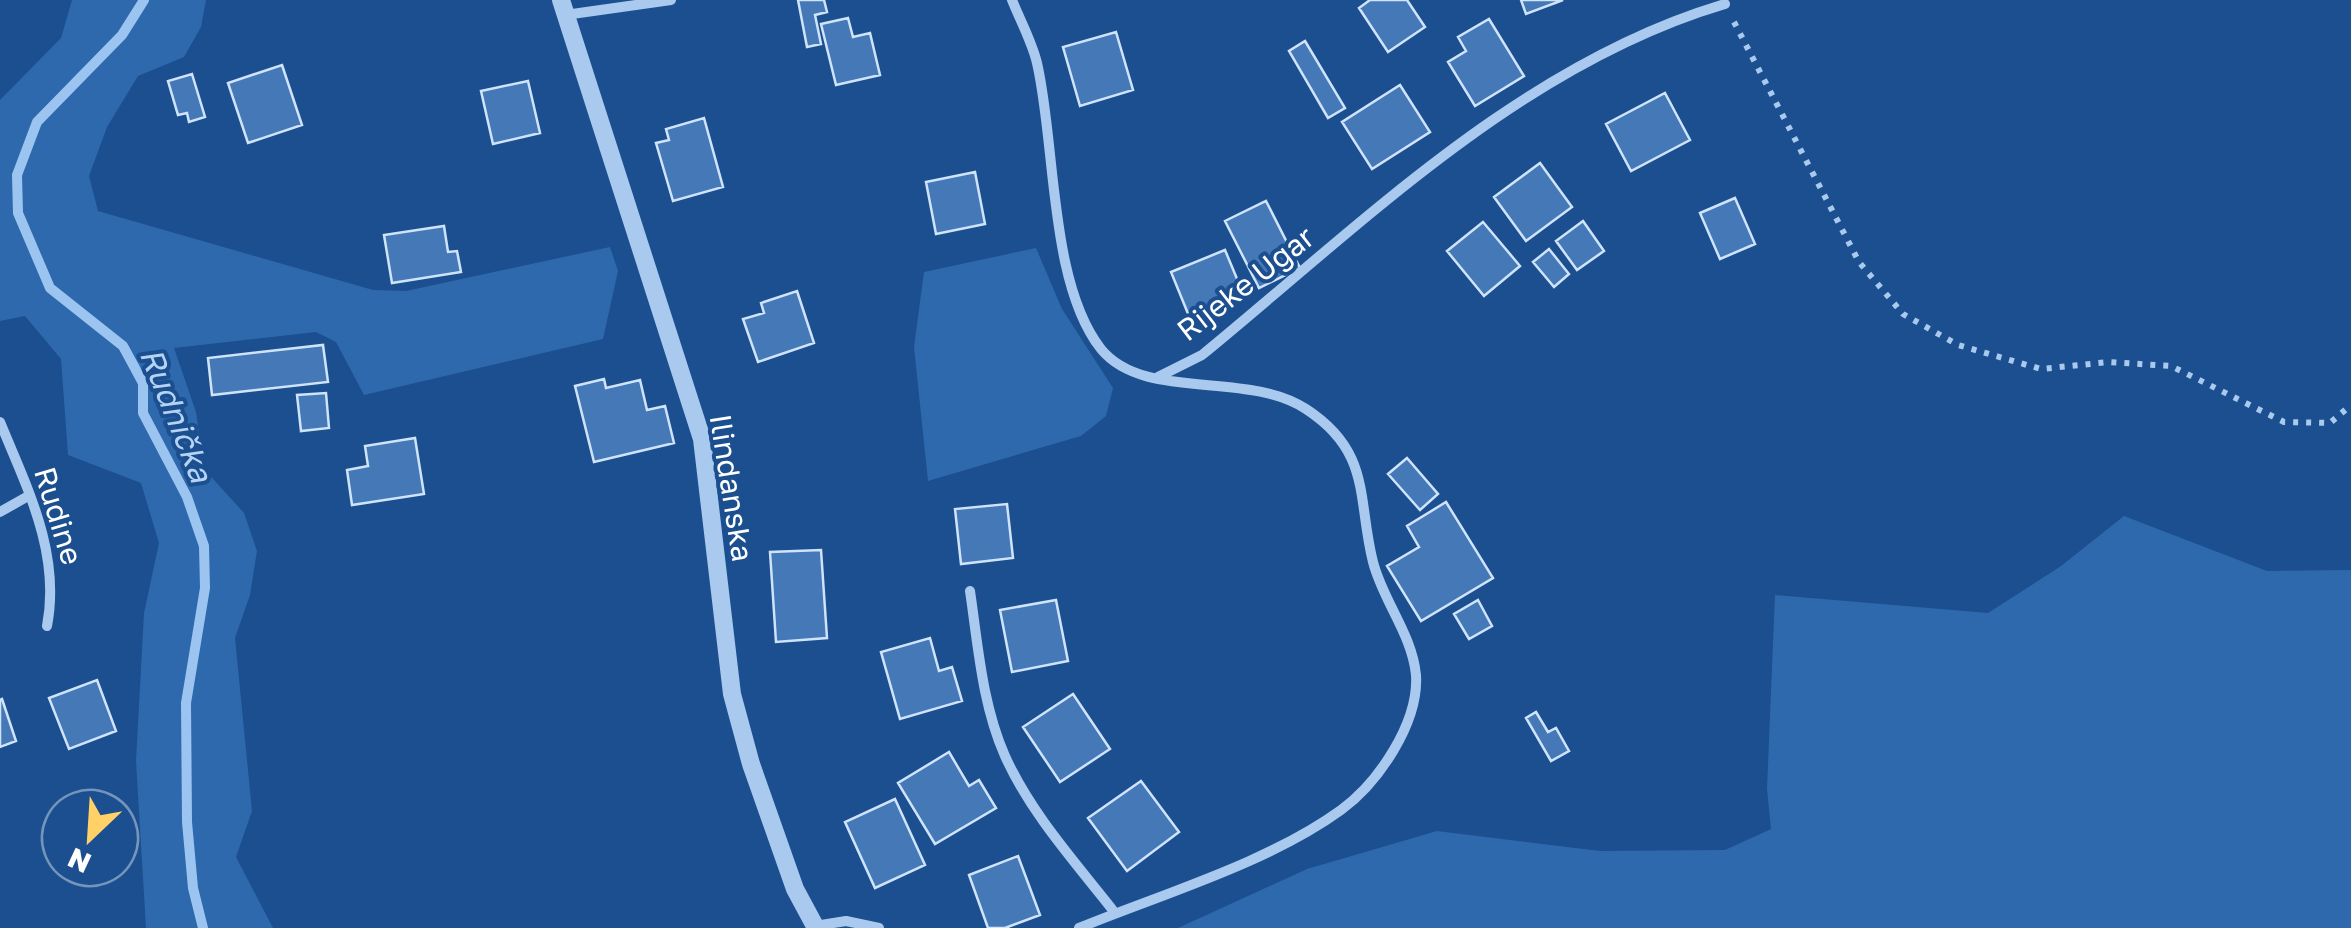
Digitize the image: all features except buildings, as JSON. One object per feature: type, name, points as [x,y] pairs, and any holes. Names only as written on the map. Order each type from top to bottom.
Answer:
[{"type":"street","points":[[563,7],[671,0]]},
{"type":"street","name":"Rijeke Ugar","points":[[1012,0],[1037,61],[1067,268],[1090,331],[1118,366],[1158,377],[1202,356],[1484,125],[1661,23],[1725,4]]},
{"type":"street","name":"Ilindanska","points":[[563,7],[702,439],[732,694],[751,764],[795,889],[816,927]]},
{"type":"street","points":[[1078,928],[1269,850],[1342,810],[1376,773],[1403,731],[1416,677],[1411,652],[1373,562],[1362,478],[1330,429],[1307,410],[1276,394],[1235,385],[1181,386],[1158,377]]},
{"type":"street","name":"Rudine","points":[[0,422],[30,495],[53,578],[47,626]]},
{"type":"street","points":[[0,512],[30,495]]},
{"type":"street","points":[[970,590],[984,688],[1003,752],[1037,812],[1115,913]]},
{"type":"street","points":[[816,927],[846,921],[880,928]]},
{"type":"path","points":[[1725,4],[1859,262],[1903,314],[1958,345],[2042,369],[2109,362],[2171,366],[2284,422],[2330,423],[2351,406]]},
{"type":"shaded area","points":[[72,0],[206,0],[201,27],[184,57],[138,76],[107,127],[89,176],[98,211],[373,290],[406,291],[610,247],[618,271],[603,339],[364,395],[336,342],[316,332],[174,348],[196,412],[204,469],[244,513],[257,551],[250,595],[235,638],[252,811],[236,857],[273,928],[146,928],[136,761],[144,613],[159,543],[141,483],[68,455],[61,359],[25,316],[0,321],[0,100],[61,38]]},
{"type":"shaded area","points":[[1036,248],[1062,309],[1113,388],[1106,416],[1081,436],[928,481],[914,347],[924,272]]},
{"type":"shaded area","points":[[2124,516],[2267,571],[2351,570],[2351,928],[1178,928],[1307,869],[1437,831],[1600,851],[1725,850],[1771,829],[1767,789],[1775,595],[1988,613],[2061,566]]},
{"type":"waterway","name":"Rudnička","points":[[144,0],[122,35],[37,122],[17,175],[18,213],[50,288],[123,346],[143,383],[143,413],[187,497],[204,546],[205,588],[186,703],[187,822],[193,888],[203,928]]}]
